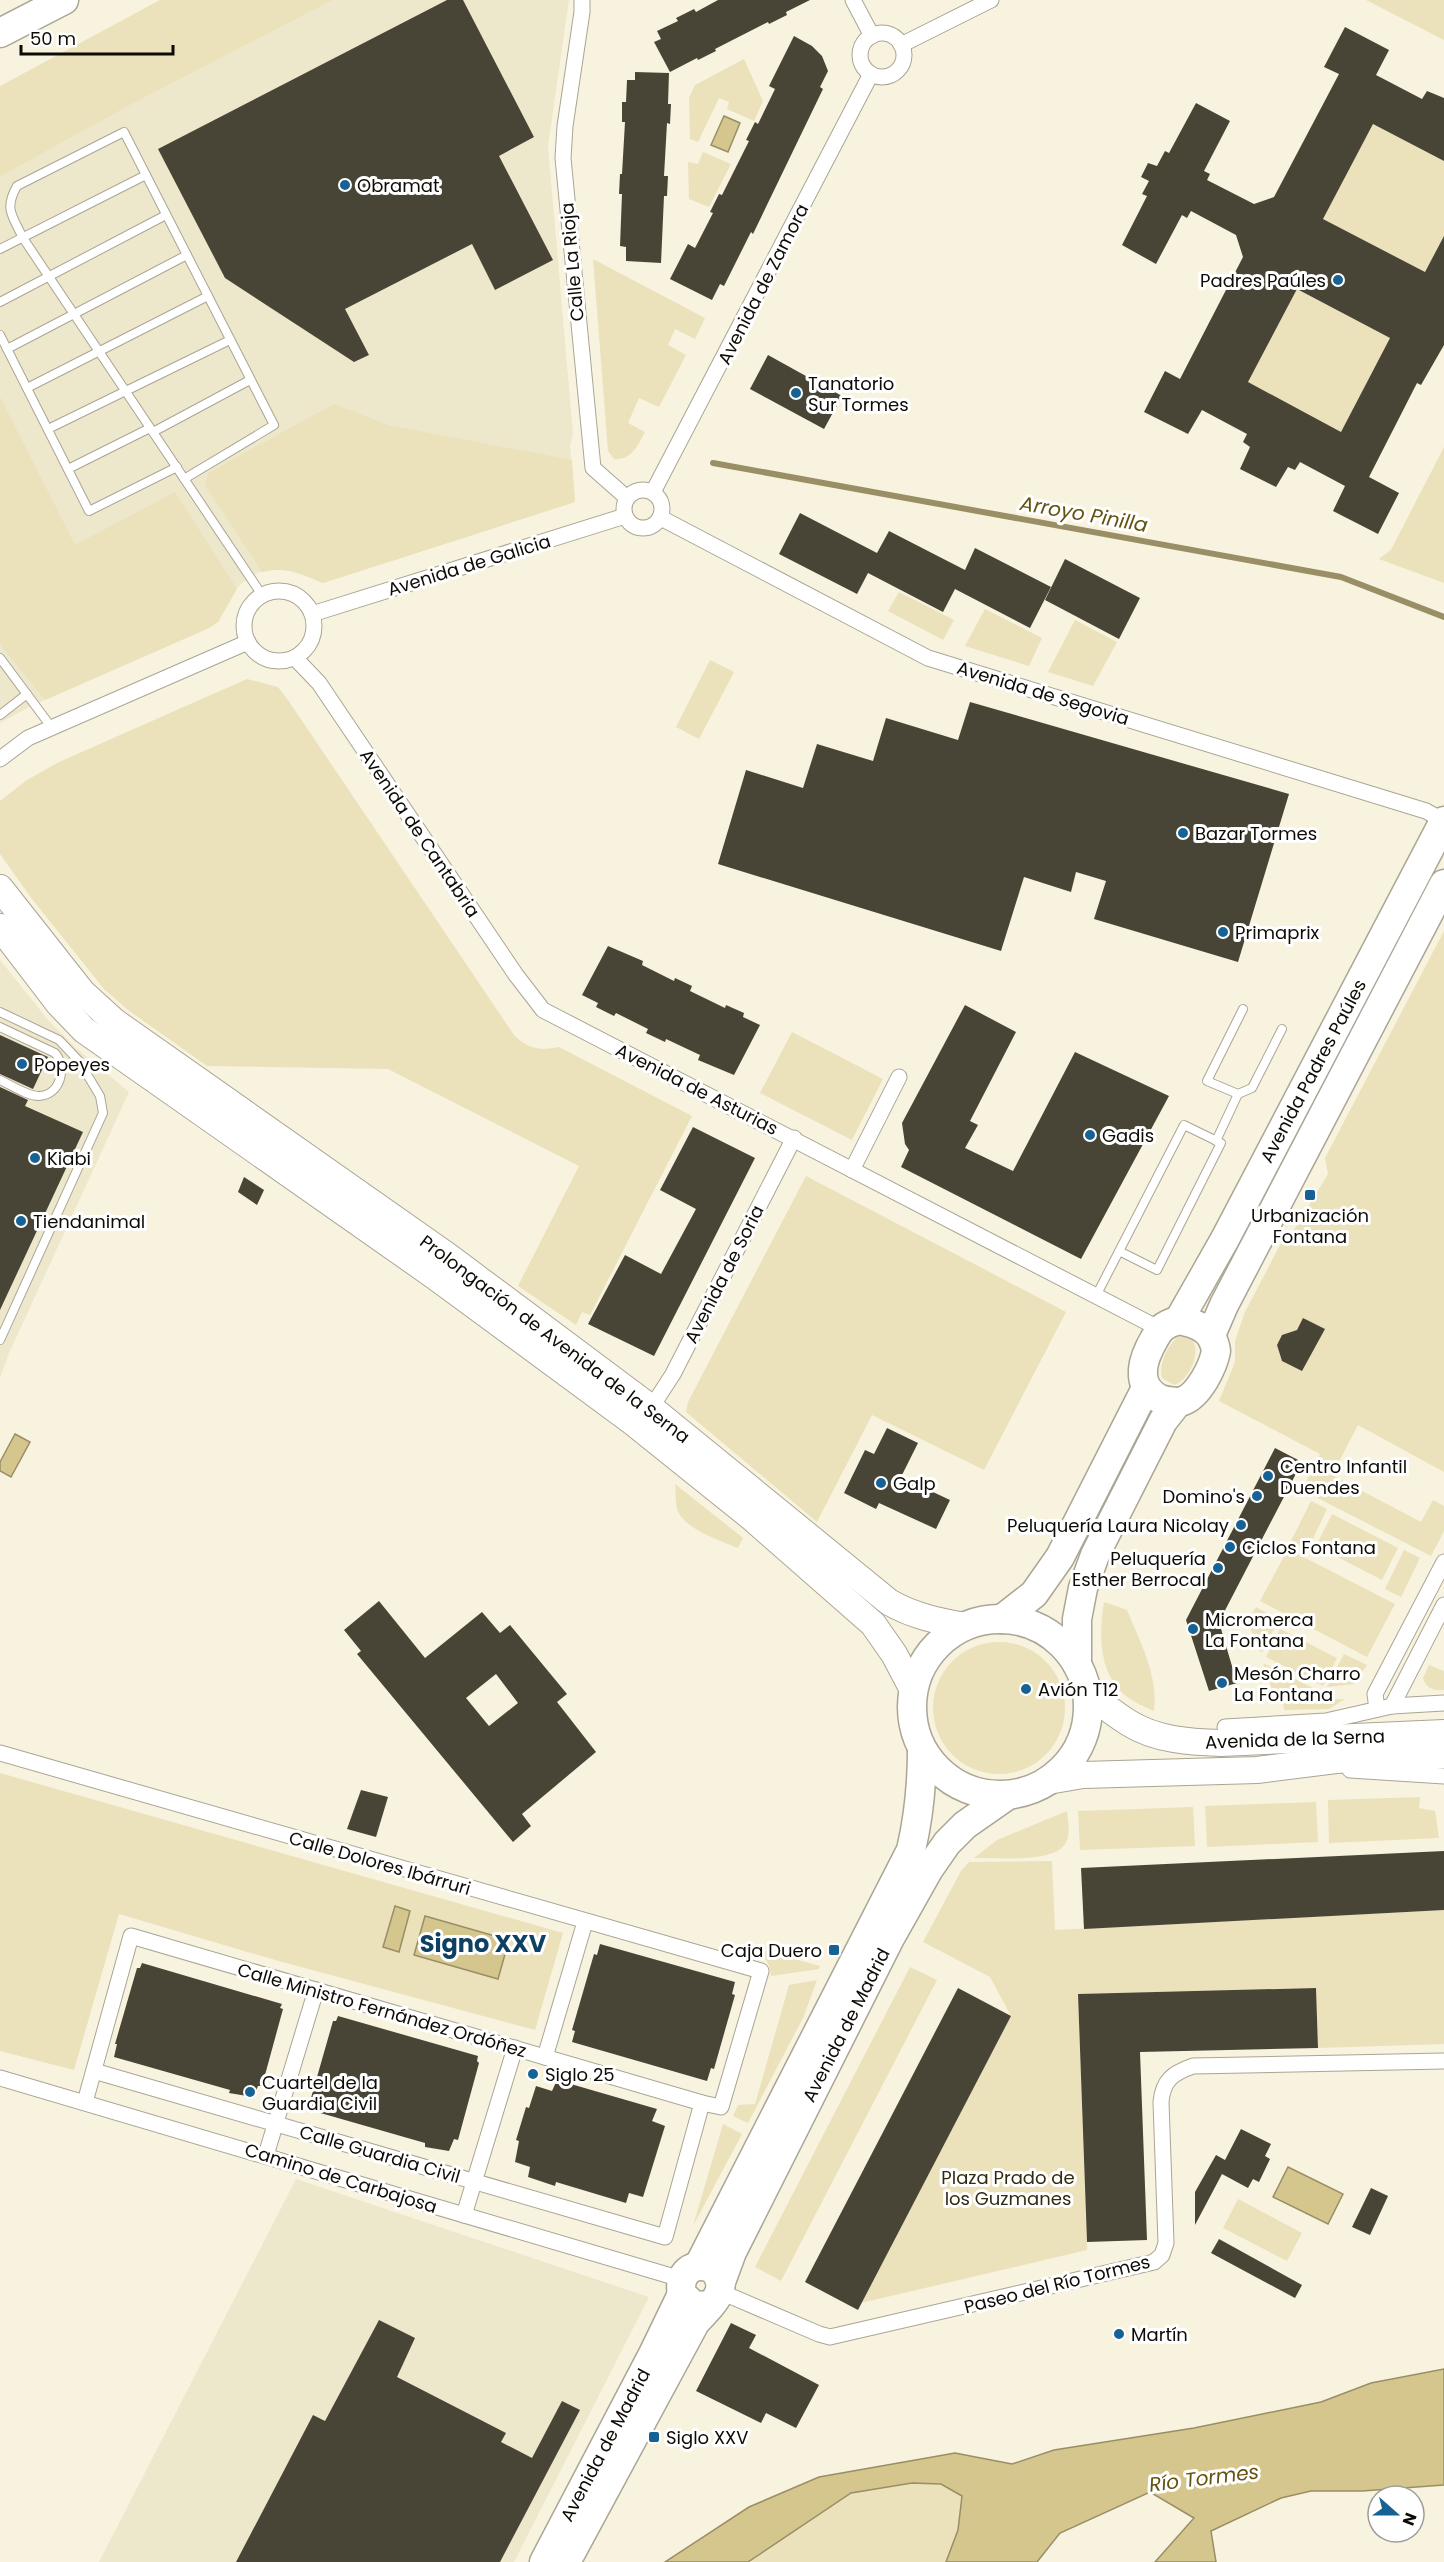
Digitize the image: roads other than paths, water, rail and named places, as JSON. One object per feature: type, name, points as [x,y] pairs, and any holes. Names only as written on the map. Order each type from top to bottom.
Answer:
[{"type":"highway","points":[[0,33],[59,3]]},
{"type":"highway","points":[[0,49],[59,3]]},
{"type":"highway","name":"Avenida Padres Paúles","points":[[1170,1324],[1220,1250],[1444,821]]},
{"type":"highway","name":"Avenida Padres Paúles","points":[[1211,1335],[1224,1305],[1444,884]]},
{"type":"highway","points":[[1002,1619],[1034,1594],[1060,1557],[1146,1388],[1142,1372],[1143,1364],[1170,1324],[1194,1323],[1211,1335],[1216,1351],[1207,1373],[1192,1395],[1178,1402],[1163,1421],[1095,1555],[1081,1598],[1076,1633],[1077,1664],[1086,1692],[1087,1717],[1081,1742],[1067,1764],[1048,1781],[1029,1791],[1008,1795],[974,1792],[944,1776],[922,1749],[913,1720],[914,1690],[923,1663],[941,1641],[965,1626],[1002,1619],[1021,1621],[1038,1627],[1066,1649],[1077,1664]]},
{"type":"highway","points":[[1146,1388],[1164,1400],[1178,1402]]},
{"type":"highway","name":"Avenida de Madrid","points":[[543,2562],[648,2364],[687,2279],[911,1850],[918,1821],[922,1785],[922,1749]]},
{"type":"highway","name":"Avenida de Madrid","points":[[566,2562],[694,2323],[718,2293],[732,2252],[889,1940],[929,1869],[947,1843],[965,1825],[1008,1795]]},
{"type":"highway","points":[[713,2269],[718,2293],[694,2306],[687,2279],[713,2269]]},
{"type":"main road","points":[[0,888],[82,992],[115,1022],[138,1054]]},
{"type":"main road","points":[[0,927],[67,1013],[84,1030],[138,1054]]},
{"type":"main road","name":"Prolongación de Avenida de la Serna","points":[[138,1054],[449,1257],[651,1408],[889,1602],[935,1621],[965,1626]]},
{"type":"main road","name":"Prolongación de Avenida de la Serna","points":[[138,1054],[634,1423],[751,1517],[873,1623],[914,1690]]},
{"type":"main road","name":"Avenida de la Serna","points":[[1086,1692],[1130,1724],[1164,1737],[1188,1742],[1221,1743],[1444,1733]]},
{"type":"main road","name":"Avenida de la Serna","points":[[1048,1781],[1083,1775],[1290,1767],[1336,1760],[1444,1755]]},
{"type":"street","points":[[853,0],[872,36]]},
{"type":"street","points":[[901,45],[991,0]]},
{"type":"street","name":"Calle La Rioja","points":[[584,4],[564,137],[563,158],[569,234],[593,468],[627,498]]},
{"type":"street","points":[[883,33],[893,36],[901,45],[904,54],[902,63],[897,71],[889,76],[879,77],[871,74],[863,66],[860,55],[864,44],[872,36],[883,33]]},
{"type":"street","name":"Avenida de Zamora","points":[[653,492],[871,74]]},
{"type":"street","points":[[639,490],[653,492],[660,499],[663,508],[661,518],[653,526],[642,529],[632,525],[625,516],[624,507],[627,498],[639,490]]},
{"type":"street","name":"Avenida de Galicia","points":[[312,614],[625,516]]},
{"type":"street","name":"Avenida de Segovia","points":[[661,518],[928,658],[1426,812],[1444,821]]},
{"type":"street","points":[[273,591],[286,591],[297,595],[306,603],[312,614],[314,624],[310,644],[295,658],[274,661],[254,651],[248,642],[244,621],[254,602],[262,595],[273,591]]},
{"type":"street","points":[[0,759],[28,738],[248,642]]},
{"type":"street","name":"Avenida de Cantabria","points":[[295,658],[319,682],[516,975],[543,1010]]},
{"type":"street","name":"Avenida de Asturias","points":[[543,1010],[1096,1296],[1170,1324]]},
{"type":"street","points":[[852,1170],[899,1077]]},
{"type":"street","name":"Avenida de Soria","points":[[651,1408],[673,1374],[794,1138]]},
{"type":"street","points":[[1444,1562],[1375,1695],[1384,1707],[1444,1605]]},
{"type":"street","name":"Avenida de la Serna","points":[[1225,1727],[1326,1721],[1384,1707],[1444,1703]]},
{"type":"street","name":"Calle Dolores Ibárruri","points":[[0,1753],[761,1971],[721,2107],[702,2103]]},
{"type":"street","name":"Avenida de la Serna","points":[[1290,1767],[1444,1776]]},
{"type":"street","points":[[545,2057],[585,1922]]},
{"type":"street","name":"Calle Ministro Fernández Ordóñez","points":[[94,2071],[131,1936],[702,2103]]},
{"type":"street","points":[[266,2155],[316,1990]]},
{"type":"street","points":[[464,2215],[515,2049]]},
{"type":"street","name":"Paseo del Río Tormes","points":[[718,2293],[830,2337],[1154,2262],[1162,2255],[1166,2243],[1161,2102],[1164,2084],[1171,2076],[1193,2066],[1444,2061]]},
{"type":"street","points":[[85,2102],[94,2071]]},
{"type":"street","name":"Calle Guardia Civil","points":[[94,2071],[665,2237],[702,2103]]},
{"type":"street","name":"Camino de Carbajosa","points":[[0,2078],[687,2279]]},
{"type":"lane","points":[[184,478],[274,425],[124,132],[17,186],[10,199],[9,209],[23,238],[262,595]]},
{"type":"lane","points":[[0,249],[146,175]]},
{"type":"lane","points":[[0,199],[10,199]]},
{"type":"lane","points":[[0,302],[166,215]]},
{"type":"lane","points":[[7,349],[187,255]]},
{"type":"lane","points":[[27,388],[208,296]]},
{"type":"lane","points":[[0,335],[89,511],[177,467]]},
{"type":"lane","points":[[48,429],[230,340]]},
{"type":"lane","points":[[68,469],[152,430],[250,380]]},
{"type":"lane","points":[[1,662],[52,728]]},
{"type":"lane","points":[[0,715],[27,694]]},
{"type":"lane","points":[[1238,1094],[1207,1082],[1243,1009]]},
{"type":"lane","points":[[0,1011],[59,1040],[79,1061],[100,1096],[103,1113],[0,1340]]},
{"type":"lane","points":[[0,1027],[55,1053],[61,1060],[62,1071],[57,1086],[51,1092],[40,1096],[30,1094],[0,1080]]},
{"type":"lane","points":[[1216,1141],[1238,1094],[1252,1088],[1282,1029]]},
{"type":"lane","points":[[1096,1296],[1119,1251],[1184,1125],[1221,1143],[1157,1270],[1119,1251]]},
{"type":"water","points":[[724,116],[740,123],[728,152],[711,145]]},
{"type":"water","points":[[15,1434],[30,1442],[11,1477],[0,1471],[0,1462]]},
{"type":"water","points":[[395,1906],[410,1911],[399,1952],[383,1947]]},
{"type":"water","points":[[425,1916],[509,1940],[498,1979],[414,1955]]},
{"type":"water","points":[[1288,2167],[1343,2194],[1328,2224],[1273,2197]]},
{"type":"water","name":"Río Tormes","points":[[1444,2369],[1444,2485],[1366,2484],[1366,2491],[1311,2491],[1281,2498],[1211,2531],[1216,2562],[1155,2562],[1194,2518],[1150,2492],[1060,2533],[1037,2562],[946,2562],[958,2530],[962,2496],[941,2484],[912,2483],[851,2493],[748,2562],[665,2562],[749,2507],[819,2477],[955,2453],[1012,2464],[1054,2450],[1194,2428],[1321,2402],[1371,2383]]},
{"type":"waterway","name":"Arroyo Pinilla","points":[[713,463],[1341,577],[1444,617]]},
{"type":"place","name":"Obramat","points":[[345,185]]},
{"type":"place","name":"Padres Paúles","points":[[1338,280]]},
{"type":"place","name":"Tanatorio Sur Tormes","points":[[796,393]]},
{"type":"place","name":"Bazar Tormes","points":[[1183,833]]},
{"type":"place","name":"Primaprix","points":[[1223,932]]},
{"type":"place","name":"Popeyes","points":[[22,1064]]},
{"type":"place","name":"Gadis","points":[[1090,1135]]},
{"type":"place","name":"Kiabi","points":[[35,1158]]},
{"type":"place","name":"Urbanización Fontana","points":[[1310,1195]]},
{"type":"place","name":"Tiendanimal","points":[[21,1221]]},
{"type":"place","name":"Centro Infantil Duendes","points":[[1268,1476]]},
{"type":"place","name":"Galp","points":[[881,1483]]},
{"type":"place","name":"Domino's","points":[[1257,1496]]},
{"type":"place","name":"Peluquería Laura Nicolay","points":[[1241,1525]]},
{"type":"place","name":"Ciclos Fontana","points":[[1230,1547]]},
{"type":"place","name":"Peluquería Esther Berrocal","points":[[1218,1568]]},
{"type":"place","name":"Micromerca La Fontana","points":[[1193,1629]]},
{"type":"place","name":"Mesón Charro La Fontana","points":[[1222,1683]]},
{"type":"place","name":"Avión T12","points":[[1026,1689]]},
{"type":"place","name":"Caja Duero","points":[[834,1950]]},
{"type":"place","name":"Siglo 25","points":[[533,2074]]},
{"type":"place","name":"Cuartel de la Guardia Civil","points":[[250,2092]]},
{"type":"place","name":"Martín","points":[[1119,2334]]},
{"type":"place","name":"Siglo XXV","points":[[654,2437]]},
{"type":"district","name":"Signo XXV","points":[[483,1943]]},
{"type":"park label","name":"Plaza Prado de los Guzmanes","points":[[1008,2187]]}]
